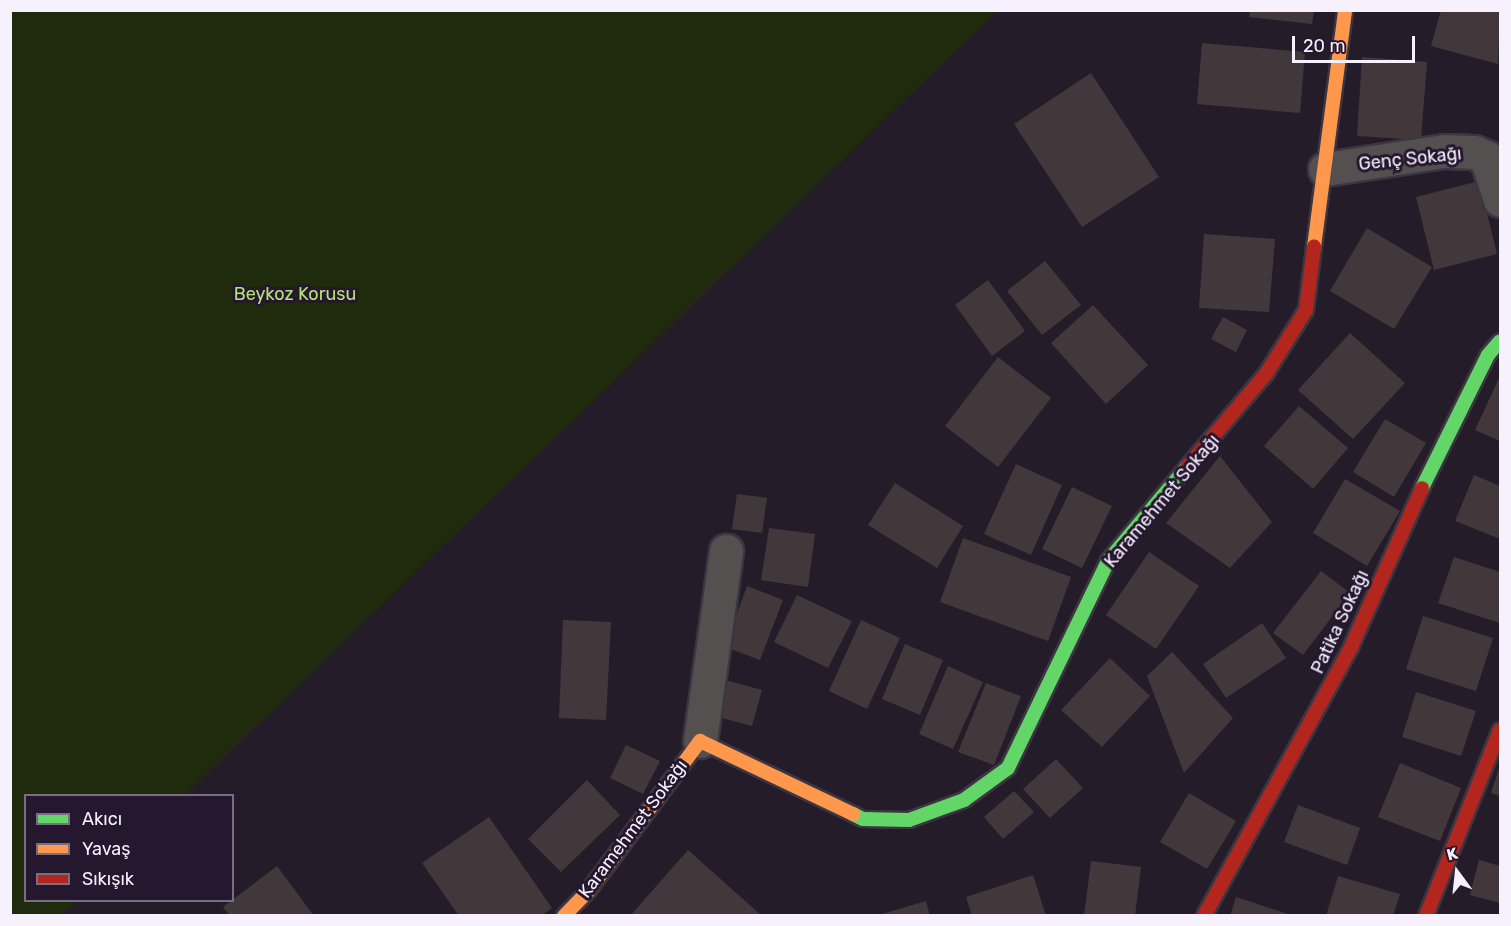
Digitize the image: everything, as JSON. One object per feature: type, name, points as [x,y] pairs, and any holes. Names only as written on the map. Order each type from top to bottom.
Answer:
[{"type":"street","name":"Karamehmet Sokağı","points":[[700,741],[863,819],[909,820],[964,801],[1008,768],[1108,561],[1266,374],[1306,310],[1345,10]]},
{"type":"street","name":"Genç Sokağı","points":[[1325,169],[1444,152],[1474,152],[1486,157],[1500,200]]},
{"type":"street","name":"Patika Sokağı","points":[[1200,914],[1351,647],[1396,540],[1488,355],[1500,341]]},
{"type":"street","name":"Karamehmet Sokağı","points":[[564,915],[589,890],[700,741],[726,551]]},
{"type":"street","points":[[1426,915],[1500,730]]},
{"type":"green space","name":"Beykoz Korusu","points":[[11,10],[997,11],[186,794],[24,794],[24,902],[75,902],[61,916],[11,915]]},
{"type":"building","points":[[1250,10],[1314,10],[1312,24],[1249,17]]},
{"type":"building","points":[[1441,10],[1500,10],[1498,64],[1431,46]]},
{"type":"building","points":[[1202,43],[1305,52],[1300,113],[1197,104]]},
{"type":"building","points":[[1362,57],[1427,62],[1421,140],[1357,136]]},
{"type":"building","points":[[1091,73],[1159,177],[1082,227],[1014,124]]},
{"type":"building","points":[[1479,181],[1497,254],[1434,270],[1416,197]]},
{"type":"building","points":[[1367,228],[1432,267],[1394,329],[1330,291]]},
{"type":"building","points":[[1204,234],[1275,239],[1269,312],[1199,308]]},
{"type":"building","points":[[1045,261],[1081,305],[1042,335],[1007,291]]},
{"type":"building","points":[[988,280],[1025,331],[992,356],[955,305]]},
{"type":"building","points":[[1093,305],[1148,365],[1106,404],[1051,343]]},
{"type":"building","points":[[1223,317],[1247,330],[1236,352],[1211,339]]},
{"type":"building","points":[[1350,333],[1405,383],[1353,439],[1298,390]]},
{"type":"building","points":[[998,357],[1051,398],[998,467],[945,426]]},
{"type":"building","points":[[1500,376],[1500,441],[1475,430]]},
{"type":"building","points":[[1299,406],[1348,448],[1313,489],[1264,446]]},
{"type":"building","points":[[1385,419],[1426,443],[1394,497],[1353,472]]},
{"type":"building","points":[[1220,456],[1272,522],[1230,568],[1166,523]]},
{"type":"building","points":[[1016,464],[1062,485],[1031,555],[984,534]]},
{"type":"building","points":[[1474,475],[1500,486],[1500,539],[1455,521]]},
{"type":"building","points":[[1345,479],[1400,511],[1367,566],[1313,533]]},
{"type":"building","points":[[895,483],[963,526],[937,568],[868,525]]},
{"type":"building","points":[[1072,487],[1112,506],[1082,568],[1042,549]]},
{"type":"building","points":[[737,494],[767,498],[762,533],[732,529]]},
{"type":"building","points":[[769,528],[815,534],[808,587],[761,580]]},
{"type":"building","points":[[963,538],[1071,577],[1048,641],[940,602]]},
{"type":"building","points":[[1149,552],[1199,586],[1156,649],[1106,615]]},
{"type":"building","points":[[1454,557],[1500,572],[1500,623],[1438,603]]},
{"type":"building","points":[[1321,571],[1350,593],[1303,655],[1273,633]]},
{"type":"building","points":[[747,586],[783,600],[760,660],[725,647]]},
{"type":"building","points":[[797,595],[852,621],[828,668],[774,642]]},
{"type":"building","points":[[1423,616],[1493,638],[1476,691],[1406,669]]},
{"type":"building","points":[[563,620],[611,622],[606,720],[559,718]]},
{"type":"building","points":[[861,620],[900,638],[867,709],[829,691]]},
{"type":"building","points":[[1262,623],[1286,658],[1226,698],[1203,664]]},
{"type":"building","points":[[905,644],[943,660],[920,715],[882,699]]},
{"type":"building","points":[[1172,652],[1233,718],[1184,773],[1147,676]]},
{"type":"building","points":[[1110,658],[1150,696],[1102,747],[1061,710]]},
{"type":"building","points":[[948,666],[983,682],[953,749],[919,734]]},
{"type":"building","points":[[722,679],[762,690],[752,726],[711,715]]},
{"type":"building","points":[[986,683],[1021,696],[994,765],[958,752]]},
{"type":"building","points":[[1416,692],[1476,711],[1461,756],[1402,737]]},
{"type":"building","points":[[626,745],[660,761],[643,794],[610,778]]},
{"type":"building","points":[[1056,759],[1083,788],[1050,818],[1023,789]]},
{"type":"building","points":[[1400,763],[1461,788],[1440,841],[1378,817]]},
{"type":"building","points":[[1500,765],[1500,796],[1491,793]]},
{"type":"building","points":[[587,780],[620,815],[561,872],[528,839]]},
{"type":"building","points":[[1014,791],[1034,812],[1003,839],[984,817]]},
{"type":"building","points":[[1189,793],[1236,821],[1207,869],[1160,842]]},
{"type":"building","points":[[1298,805],[1360,828],[1347,865],[1284,842]]},
{"type":"building","points":[[489,817],[552,908],[541,916],[459,916],[422,863]]},
{"type":"building","points":[[688,850],[762,916],[630,916]]},
{"type":"building","points":[[1479,860],[1500,866],[1500,903],[1470,895]]},
{"type":"building","points":[[1091,861],[1141,867],[1135,916],[1084,916]]},
{"type":"building","points":[[277,866],[314,916],[230,916],[223,907],[230,902],[234,902],[234,899]]},
{"type":"building","points":[[1033,875],[1046,916],[972,916],[966,897]]},
{"type":"building","points":[[1338,876],[1400,894],[1393,916],[1326,916]]},
{"type":"building","points":[[1236,897],[1291,915],[1291,916],[1230,916]]},
{"type":"building","points":[[926,901],[930,916],[879,916],[879,915]]},
{"type":"traffic: fast","points":[[1422,488],[1488,355],[1500,341]]},
{"type":"traffic: fast","points":[[853,814],[863,819],[909,820],[964,800],[1008,768],[1108,561],[1187,467]]},
{"type":"traffic: slow","points":[[1314,247],[1345,10]]},
{"type":"traffic: slow","points":[[564,916],[589,890],[700,741],[853,814]]},
{"type":"traffic: jam","points":[[1187,467],[1266,374],[1306,310],[1314,247]]},
{"type":"traffic: jam","points":[[1204,916],[1351,647],[1422,488]]},
{"type":"traffic: jam","points":[[1426,916],[1500,730]]}]
